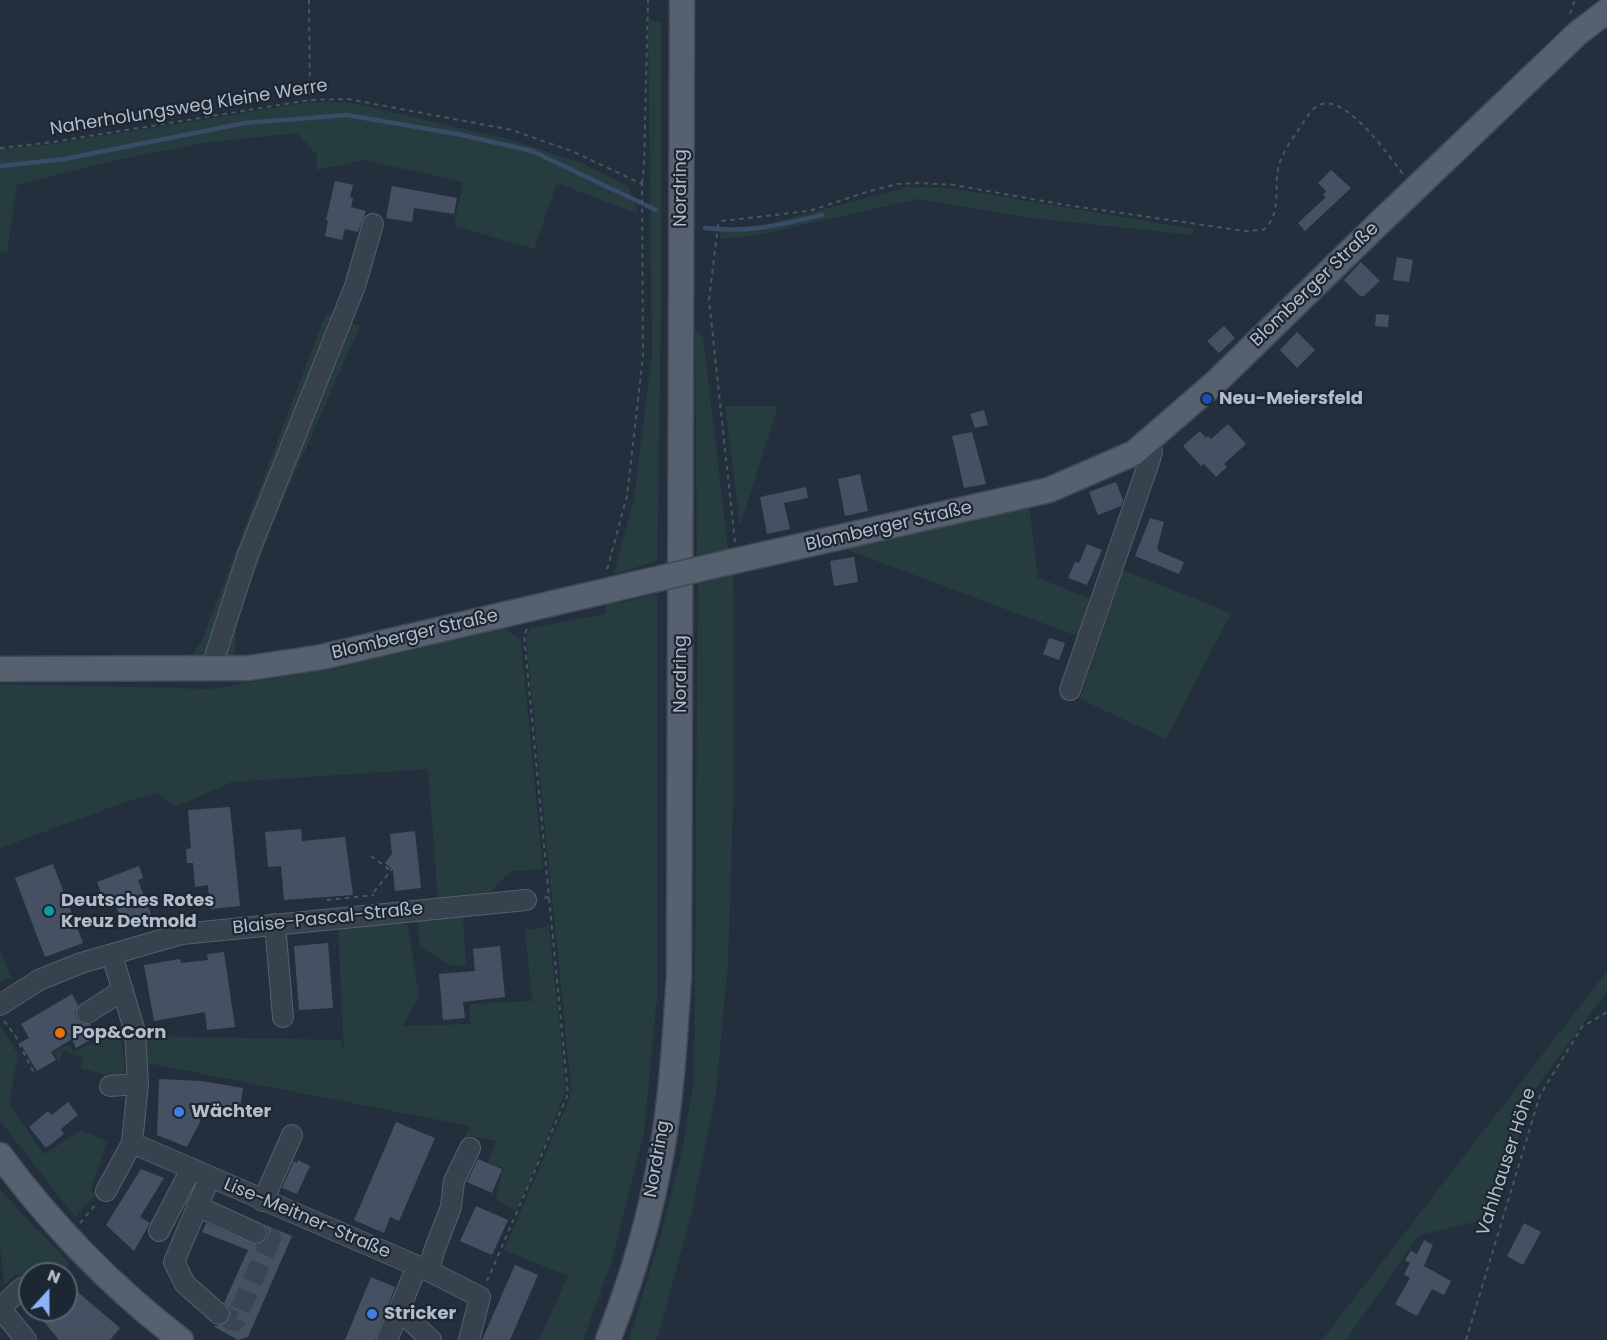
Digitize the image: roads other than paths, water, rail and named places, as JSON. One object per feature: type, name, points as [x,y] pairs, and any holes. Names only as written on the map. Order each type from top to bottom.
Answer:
[{"type":"main road","name":"Nordring","points":[[608,1340],[647,1221],[662,1150],[673,1069],[679,976],[682,0]]},
{"type":"main road","name":"Blomberger Straße","points":[[0,669],[249,668],[322,657],[1049,489],[1113,463],[1134,453],[1149,442],[1216,382],[1523,85],[1587,25],[1607,11]]},
{"type":"main road","points":[[0,1155],[28,1192],[93,1263],[137,1304],[181,1340]]},
{"type":"street","points":[[211,669],[247,557],[355,286],[373,224]]},
{"type":"street","points":[[1070,690],[1150,459],[1152,451],[1149,442]]},
{"type":"street","name":"Blaise-Pascal-Straße","points":[[0,1005],[39,980],[81,963],[182,934],[525,900]]},
{"type":"street","points":[[274,924],[284,1017]]},
{"type":"street","points":[[106,1191],[132,1143],[138,1084],[135,1032],[112,955]]},
{"type":"street","points":[[87,1012],[123,990]]},
{"type":"street","points":[[110,1086],[138,1084]]},
{"type":"street","points":[[263,1201],[292,1135]]},
{"type":"street","name":"Lise-Meitner-Straße","points":[[132,1143],[423,1269],[480,1297],[469,1340]]},
{"type":"street","points":[[387,1340],[399,1310],[434,1251],[452,1207],[454,1181],[470,1148]]},
{"type":"street","points":[[159,1232],[191,1169]]},
{"type":"street","points":[[210,1177],[174,1262],[185,1284],[219,1314]]},
{"type":"street","points":[[197,1206],[256,1233]]},
{"type":"street","points":[[18,1292],[0,1308],[26,1340]]},
{"type":"street","points":[[399,1310],[431,1340]]},
{"type":"waterway","points":[[0,166],[64,159],[245,123],[347,115],[457,134],[532,151],[656,210]]},
{"type":"waterway","points":[[705,228],[750,229],[822,215]]},
{"type":"tunnel","points":[[219,1314],[235,1321],[271,1239],[256,1233]]},
{"type":"place","name":"Neu-Meiersfeld","points":[[1207,399]]},
{"type":"place","name":"Deutsches Rotes Kreuz Detmold","points":[[49,911]]},
{"type":"place","name":"Pop&Corn","points":[[60,1033]]},
{"type":"place","name":"Wächter","points":[[179,1112]]},
{"type":"place","name":"Stricker","points":[[372,1314]]}]
